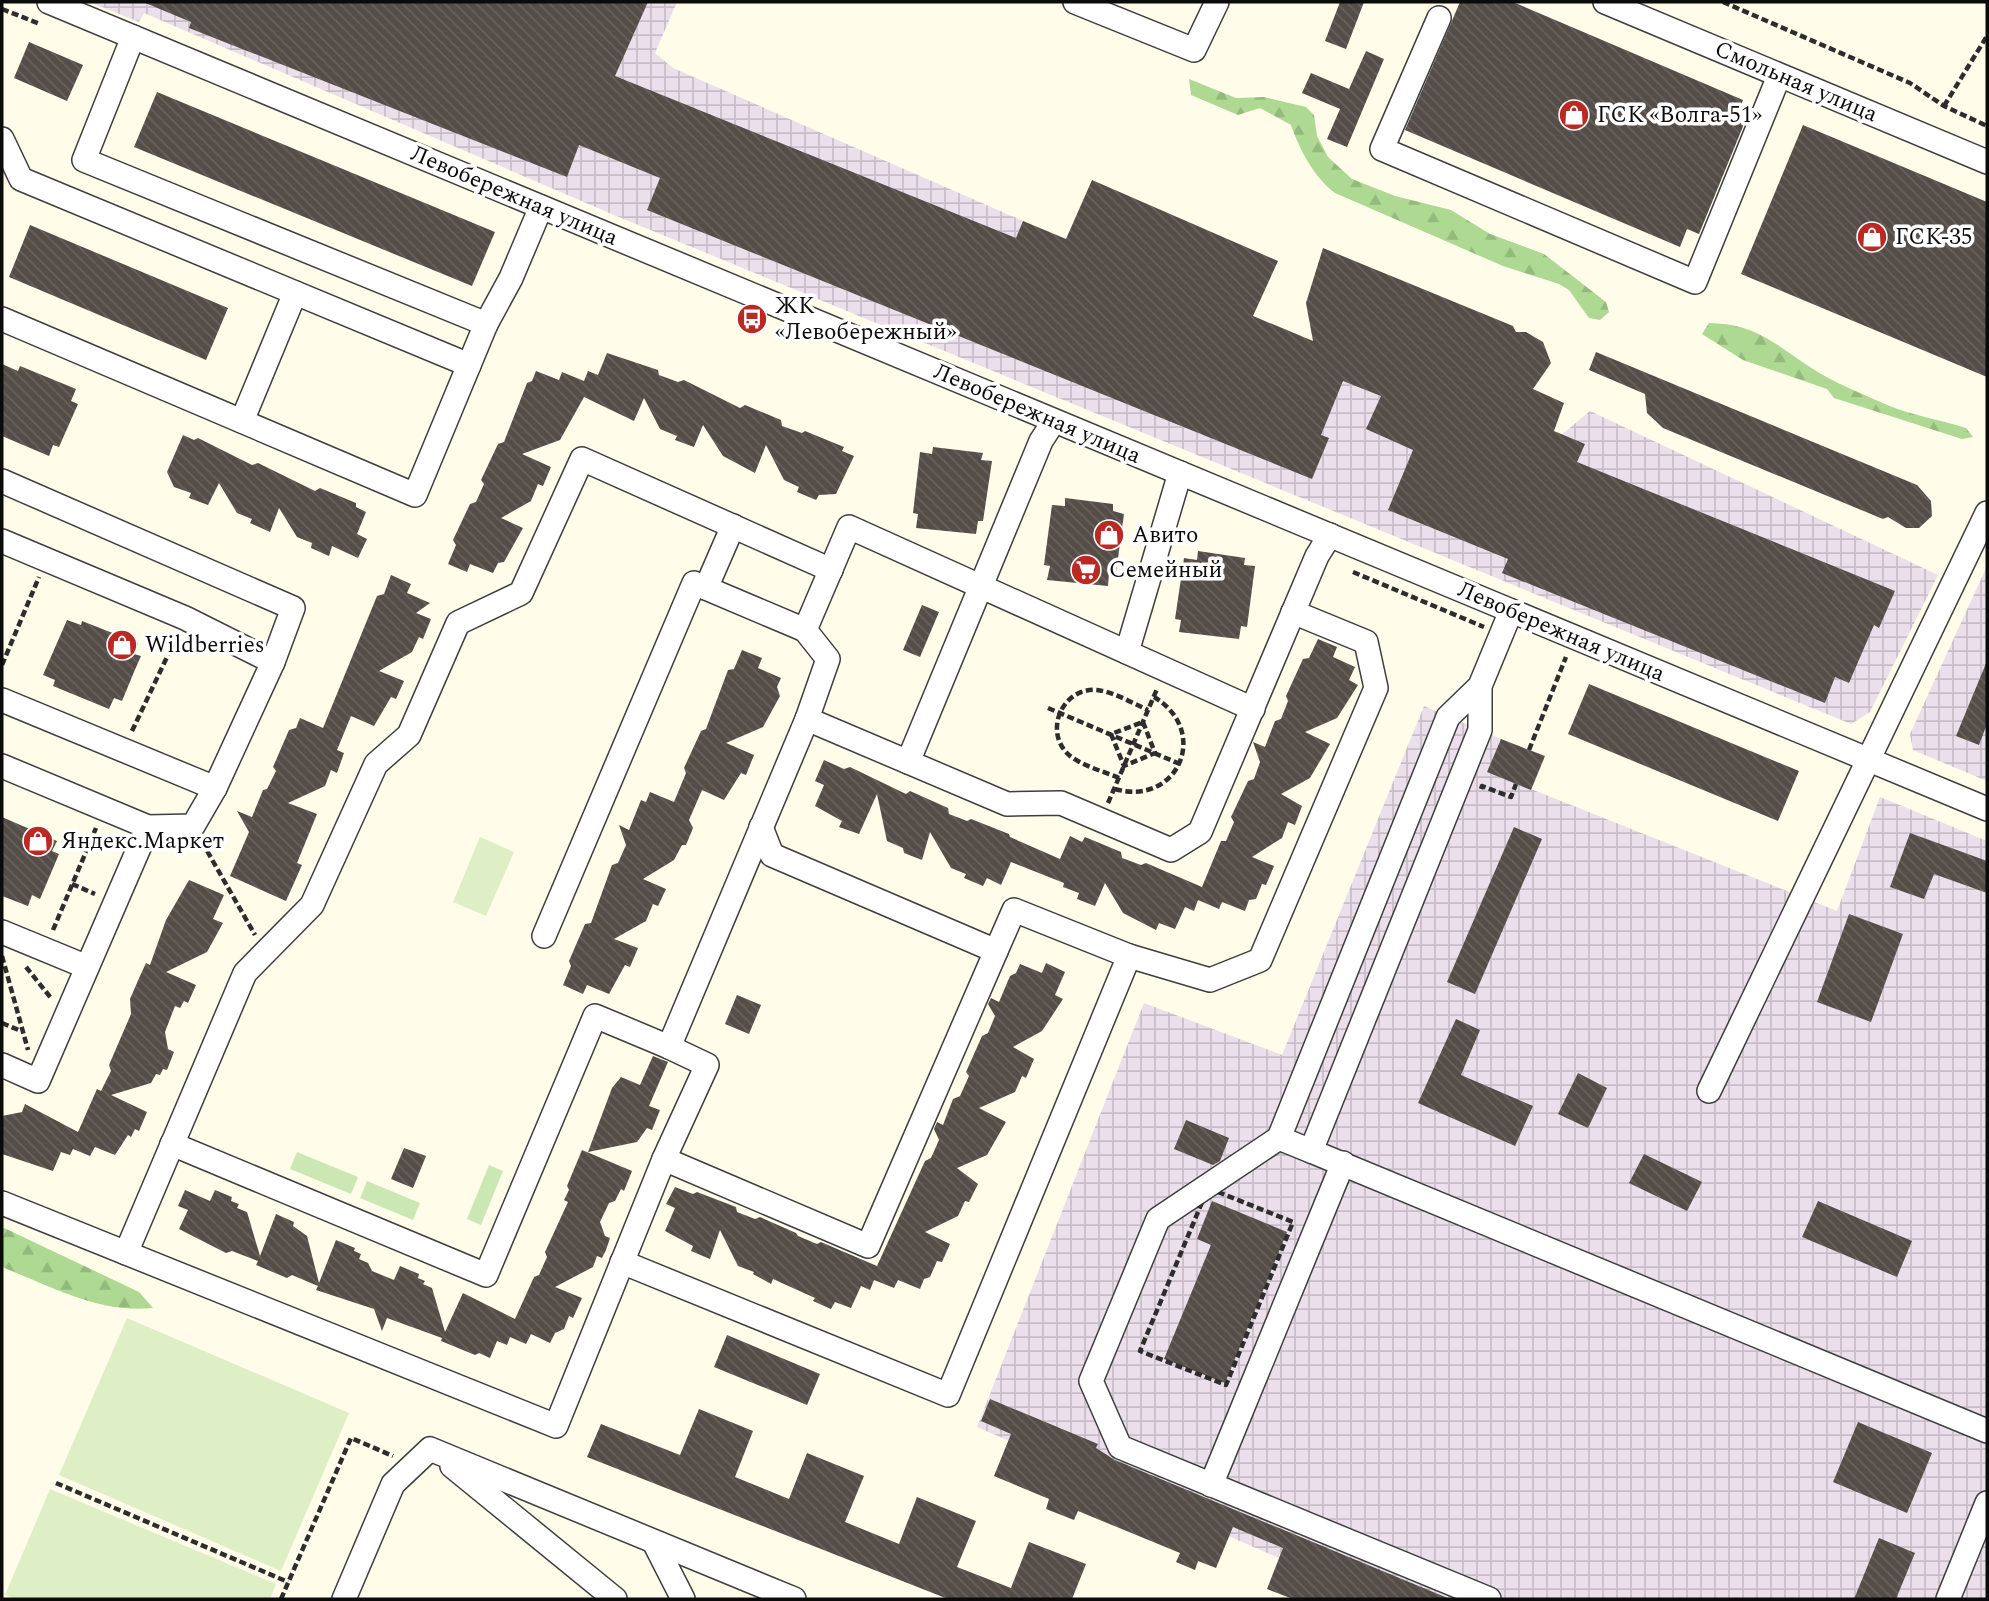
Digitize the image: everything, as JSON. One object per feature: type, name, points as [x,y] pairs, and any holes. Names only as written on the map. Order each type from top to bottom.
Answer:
[{"type":"street","name":"Левобережная улица","points":[[49,2],[1987,809]]},
{"type":"street","points":[[1076,2],[1194,50],[1198,47],[1217,2]]},
{"type":"street","name":"Смольная улица","points":[[1605,2],[1987,162]]},
{"type":"street","points":[[1439,19],[1382,149],[1695,282],[1779,76]]},
{"type":"street","points":[[133,37],[84,160],[486,324]]},
{"type":"street","points":[[2,139],[21,179],[469,365]]},
{"type":"street","points":[[2,319],[415,495],[486,324],[511,278],[541,207]]},
{"type":"street","points":[[242,421],[295,293]]},
{"type":"street","points":[[908,762],[979,585],[1041,441],[1054,421]]},
{"type":"street","points":[[126,1253],[245,973],[312,905],[376,764],[409,734],[458,623],[521,593],[582,459],[831,570]]},
{"type":"street","points":[[1127,652],[1180,473]]},
{"type":"street","points":[[2,481],[293,608],[273,662],[215,788],[193,826],[148,827],[2,766]]},
{"type":"street","points":[[1709,1091],[1987,513]]},
{"type":"street","points":[[706,588],[733,526]]},
{"type":"street","points":[[805,630],[849,527],[1252,709]]},
{"type":"street","points":[[807,719],[1007,804],[1061,803],[1171,849],[1200,832],[1317,556],[1330,536]]},
{"type":"street","points":[[2,541],[185,618],[273,662]]},
{"type":"street","points":[[544,936],[694,583],[805,630],[828,659],[807,719],[669,1047]]},
{"type":"street","points":[[1489,1599],[1120,1447],[1091,1381],[1158,1219],[1279,1138],[1448,717],[1480,685],[1511,611]]},
{"type":"street","points":[[664,1159],[868,1247],[1014,910],[1129,956],[1210,980],[1260,960],[1376,688],[1366,642],[1293,612]]},
{"type":"street","points":[[1311,1151],[1480,730],[1480,685]]},
{"type":"street","points":[[2,700],[215,788]]},
{"type":"street","points":[[2,1065],[38,1081],[148,827]]},
{"type":"street","points":[[761,827],[772,855],[996,951]]},
{"type":"street","points":[[2,932],[87,967]]},
{"type":"street","points":[[622,1262],[948,1395],[1129,956]]},
{"type":"street","points":[[2,1203],[556,1426],[664,1159],[707,1065],[595,1016],[486,1275],[172,1144]]},
{"type":"street","points":[[1279,1138],[1987,1431]]},
{"type":"street","points":[[1211,1485],[1343,1163]]},
{"type":"street","points":[[344,1599],[393,1484],[430,1449]]},
{"type":"street","points":[[430,1449],[655,1544],[794,1599]]},
{"type":"street","points":[[430,1449],[615,1599]]},
{"type":"street","points":[[1948,1599],[1987,1503]]},
{"type":"street","points":[[655,1544],[683,1599]]},
{"type":"path","points":[[1723,2],[1910,83],[1944,106],[1987,125]]},
{"type":"path","points":[[1944,106],[1987,36]]},
{"type":"path","points":[[2,665],[46,560]]},
{"type":"path","points":[[123,751],[185,618]]},
{"type":"path","points":[[1529,750],[1574,637]]},
{"type":"path","points":[[1101,820],[1166,669]]},
{"type":"path","points":[[1119,778],[1070,755],[1058,738],[1060,712],[1069,699],[1088,690],[1108,693],[1148,710]]},
{"type":"path","points":[[1115,789],[1127,792],[1153,789],[1173,774],[1180,764],[1184,737],[1180,724],[1165,704],[1154,697]]},
{"type":"path","points":[[1048,708],[1180,764]]},
{"type":"path","points":[[1111,734],[1143,722]]},
{"type":"path","points":[[1143,722],[1155,753]]},
{"type":"path","points":[[1111,734],[1124,766]]},
{"type":"path","points":[[1124,766],[1155,753]]},
{"type":"path","points":[[45,950],[104,808]]},
{"type":"path","points":[[193,826],[265,953]]},
{"type":"path","points":[[2,951],[11,957]]},
{"type":"path","points":[[2,957],[38,1081]]},
{"type":"path","points":[[20,962],[41,982],[64,1020]]},
{"type":"path","points":[[2,1023],[22,1031]]},
{"type":"path","points":[[1208,1188],[1293,1222],[1226,1385],[1140,1351],[1208,1188]]},
{"type":"path","points":[[281,1599],[351,1438],[413,1465]]},
{"type":"path","points":[[56,1483],[288,1582]]},
{"type":"shaded area","points":[[90,2],[677,2],[655,53],[673,68],[1023,221],[1554,441],[1590,411],[1938,575],[1870,712],[1851,724],[614,215],[144,13],[139,22]]},
{"type":"shaded area","points":[[1987,566],[1987,781],[1913,750],[1910,734]]},
{"type":"shaded area","points":[[1424,706],[1501,739],[1488,772],[1837,911],[1880,797],[1987,841],[1987,1599],[1385,1599],[1279,1558],[977,1427],[1144,1003],[1282,1055]]},
{"type":"green space","points":[[1189,79],[1236,98],[1264,97],[1306,107],[1314,115],[1317,136],[1328,157],[1352,179],[1395,196],[1451,210],[1490,234],[1544,254],[1606,302],[1609,312],[1600,320],[1589,318],[1569,290],[1559,284],[1503,266],[1335,193],[1308,163],[1291,125],[1260,108],[1238,115],[1191,95]]},
{"type":"green space","points":[[1709,323],[1752,331],[1843,386],[1888,406],[1966,428],[1973,437],[1962,439],[1834,398],[1827,389],[1743,360],[1702,334]]},
{"type":"green space","points":[[480,837],[514,852],[486,916],[453,902]]},
{"type":"green space","points":[[297,1152],[358,1177],[351,1194],[290,1169]]},
{"type":"green space","points":[[489,1165],[503,1171],[481,1225],[467,1219]]},
{"type":"green space","points":[[367,1181],[420,1203],[413,1220],[360,1198]]},
{"type":"green space","points":[[2,1227],[139,1292],[153,1308],[133,1309],[95,1303],[2,1267]]},
{"type":"green space","points":[[127,1318],[349,1413],[281,1571],[59,1475]]},
{"type":"green space","points":[[50,1489],[276,1584],[270,1599],[15,1599],[5,1595]]},
{"type":"building","points":[[143,2],[648,2],[615,76],[1016,238],[1023,221],[1066,239],[1092,180],[1278,261],[1253,316],[1313,341],[1306,303],[1323,248],[1513,326],[1516,332],[1526,332],[1543,342],[1551,363],[1533,389],[1564,403],[1554,431],[1585,444],[1577,462],[1895,591],[1879,628],[1874,625],[1849,683],[1835,677],[1825,703],[1502,573],[1508,559],[1388,510],[1413,450],[1366,429],[1381,396],[1343,381],[1321,435],[1329,438],[1312,479],[647,210],[660,178],[579,145],[567,177],[189,28],[191,22]]},
{"type":"building","points":[[1340,2],[1364,2],[1346,49],[1325,41]]},
{"type":"building","name":"ГСК «Волга-51»","points":[[1460,2],[1513,2],[1743,100],[1734,120],[1744,124],[1699,234],[1687,229],[1680,247],[1405,130]]},
{"type":"building","points":[[29,42],[83,65],[67,101],[14,78]]},
{"type":"building","points":[[1366,51],[1384,59],[1347,147],[1327,139],[1340,109],[1302,93],[1311,73],[1349,89]]},
{"type":"building","points":[[157,92],[495,232],[472,286],[134,147]]},
{"type":"building","name":"ГСК-35","points":[[1803,125],[1987,202],[1987,377],[1741,274]]},
{"type":"building","points":[[30,225],[228,308],[206,360],[9,277]]},
{"type":"building","points":[[1596,352],[1917,485],[1931,501],[1932,516],[1919,528],[1906,528],[1888,517],[1883,519],[1663,428],[1647,413],[1645,394],[1589,370]]},
{"type":"building","points":[[607,353],[658,370],[659,375],[678,382],[684,380],[740,408],[745,405],[781,420],[782,426],[802,433],[805,431],[844,447],[842,451],[854,456],[836,494],[819,495],[816,500],[797,492],[799,487],[784,480],[766,445],[755,473],[723,456],[703,425],[694,447],[675,440],[677,436],[660,429],[644,398],[634,421],[584,397],[560,440],[522,454],[551,467],[543,486],[538,484],[531,501],[501,518],[523,528],[504,562],[498,563],[493,573],[470,564],[467,572],[448,564],[456,545],[453,540],[470,504],[476,502],[484,484],[481,480],[498,444],[504,442],[527,383],[532,381],[536,371],[559,380],[562,372],[584,381],[588,371],[598,375]]},
{"type":"building","points":[[2,364],[18,371],[20,366],[76,389],[71,401],[78,404],[59,447],[53,445],[49,456],[2,436]]},
{"type":"building","points":[[183,435],[194,440],[198,438],[252,465],[258,463],[315,491],[320,488],[356,503],[356,507],[366,512],[357,534],[367,539],[358,558],[332,546],[329,556],[311,548],[312,543],[297,537],[279,508],[270,532],[250,523],[252,519],[237,513],[219,483],[208,505],[189,498],[191,493],[174,487],[167,472]]},
{"type":"building","points":[[933,447],[983,453],[981,460],[992,461],[983,521],[978,521],[976,534],[916,528],[918,514],[913,513],[920,452],[932,454]]},
{"type":"building","points":[[1065,498],[1113,504],[1113,511],[1124,514],[1116,573],[1109,573],[1108,586],[1047,580],[1050,566],[1044,565],[1052,505],[1065,506]]},
{"type":"building","points":[[1198,551],[1245,558],[1244,565],[1255,566],[1247,627],[1241,626],[1239,639],[1179,632],[1181,620],[1175,619],[1184,558],[1197,560]]},
{"type":"building","points":[[391,575],[411,584],[407,593],[430,603],[416,613],[431,619],[423,639],[419,637],[412,652],[379,671],[404,681],[396,699],[391,697],[374,726],[351,716],[337,750],[344,753],[337,773],[331,770],[325,786],[288,803],[317,814],[297,863],[302,865],[286,901],[230,876],[249,832],[237,811],[252,817],[263,790],[267,789],[276,771],[273,767],[289,730],[296,728],[300,718],[323,728],[377,596],[384,594]]},
{"type":"building","points":[[922,605],[939,612],[920,657],[903,650]]},
{"type":"building","points":[[67,620],[81,625],[82,621],[138,643],[134,654],[141,656],[122,701],[114,698],[109,709],[53,686],[55,680],[43,675]]},
{"type":"building","points":[[1318,639],[1337,647],[1333,657],[1355,667],[1349,680],[1358,685],[1337,718],[1305,732],[1330,744],[1310,778],[1281,794],[1302,806],[1295,825],[1288,822],[1282,838],[1252,857],[1274,866],[1266,885],[1262,884],[1256,899],[1249,900],[1245,911],[1222,902],[1219,909],[1198,900],[1194,911],[1185,907],[1175,929],[1159,923],[1156,930],[1123,913],[1105,883],[1095,906],[1077,899],[1079,893],[1063,887],[1064,883],[1011,862],[1001,885],[987,878],[983,886],[964,878],[966,874],[951,868],[930,832],[922,860],[904,853],[903,848],[887,841],[877,794],[859,834],[839,827],[842,821],[815,806],[824,785],[815,781],[824,760],[844,769],[850,767],[906,794],[910,791],[948,808],[949,814],[967,821],[971,819],[1009,834],[1010,837],[1060,859],[1070,836],[1082,842],[1085,837],[1121,852],[1122,858],[1141,865],[1146,863],[1202,887],[1221,841],[1226,841],[1234,822],[1231,817],[1248,781],[1254,779],[1260,762],[1253,742],[1265,747],[1275,721],[1281,719],[1288,701],[1286,696],[1303,659],[1309,658]]},
{"type":"building","points":[[742,650],[762,658],[758,668],[781,678],[777,687],[780,696],[763,727],[726,743],[754,755],[746,775],[741,773],[724,800],[702,790],[689,820],[693,828],[686,845],[682,845],[674,860],[643,879],[666,889],[658,906],[653,904],[646,921],[614,939],[638,948],[630,967],[625,965],[609,994],[587,985],[583,994],[563,985],[571,966],[569,961],[585,924],[591,923],[612,865],[618,863],[626,845],[619,825],[629,830],[641,800],[646,802],[650,792],[674,802],[686,773],[684,768],[701,731],[706,729],[728,670],[734,669]]},
{"type":"building","points":[[1987,661],[1987,724],[1979,745],[1956,736]]},
{"type":"building","points":[[1589,684],[1799,771],[1778,821],[1568,734]]},
{"type":"building","points":[[1501,739],[1545,756],[1531,790],[1487,772]]},
{"type":"building","points":[[2,817],[57,841],[52,851],[59,854],[40,899],[32,895],[28,906],[2,896]]},
{"type":"building","points":[[1514,827],[1542,839],[1475,994],[1447,982]]},
{"type":"building","points":[[1910,833],[1987,861],[1987,893],[1934,874],[1924,899],[1890,887]]},
{"type":"building","points":[[189,880],[224,895],[213,919],[223,923],[207,952],[166,972],[196,985],[188,1003],[184,1001],[180,1008],[175,1006],[165,1032],[168,1049],[174,1052],[167,1070],[163,1069],[160,1075],[156,1074],[151,1083],[111,1095],[147,1112],[139,1131],[135,1129],[131,1137],[128,1135],[115,1155],[95,1147],[90,1156],[73,1149],[70,1155],[61,1152],[53,1171],[2,1154],[2,1116],[22,1112],[25,1104],[78,1132],[97,1089],[101,1091],[111,1071],[109,1065],[131,1014],[130,999],[140,976],[146,963],[150,965],[166,920]]},
{"type":"building","points":[[1849,914],[1903,934],[1871,1022],[1817,1002]]},
{"type":"building","points":[[1046,963],[1065,972],[1055,995],[1063,999],[1042,1031],[1013,1047],[1034,1059],[1026,1078],[1022,1076],[1015,1092],[979,1108],[1006,1122],[987,1155],[957,1168],[978,1184],[958,1216],[925,1232],[950,1244],[942,1262],[937,1261],[930,1277],[924,1279],[920,1289],[898,1280],[894,1288],[874,1280],[870,1290],[861,1286],[851,1308],[835,1302],[831,1309],[813,1301],[815,1298],[773,1279],[771,1284],[753,1274],[754,1272],[738,1266],[720,1230],[710,1259],[691,1251],[693,1246],[665,1231],[675,1208],[666,1204],[675,1187],[693,1194],[697,1192],[736,1207],[737,1212],[755,1219],[760,1217],[817,1244],[821,1242],[877,1266],[925,1161],[931,1158],[939,1140],[934,1129],[937,1122],[943,1125],[953,1099],[960,1096],[969,1076],[966,1072],[982,1036],[988,1033],[995,1016],[988,1004],[991,998],[999,1002],[1010,976],[1016,973],[1020,964],[1042,973]]},
{"type":"building","points":[[737,995],[761,1005],[749,1034],[725,1024]]},
{"type":"building","points":[[1456,1019],[1480,1030],[1461,1075],[1533,1106],[1515,1146],[1418,1103]]},
{"type":"building","points":[[653,1056],[668,1062],[649,1106],[660,1110],[652,1130],[647,1128],[637,1142],[588,1152],[612,1088],[621,1077],[640,1085]]},
{"type":"building","points":[[1578,1073],[1607,1088],[1588,1128],[1558,1114]]},
{"type":"building","points":[[1186,1120],[1229,1138],[1220,1161],[1213,1165],[1174,1149]]},
{"type":"building","points":[[404,1148],[426,1156],[413,1188],[391,1179]]},
{"type":"building","points":[[582,1150],[632,1171],[624,1191],[621,1189],[615,1201],[609,1203],[600,1222],[605,1236],[610,1238],[606,1250],[602,1258],[597,1256],[593,1267],[555,1287],[582,1298],[573,1318],[569,1316],[564,1329],[555,1333],[550,1343],[531,1334],[526,1344],[510,1337],[507,1345],[497,1341],[490,1358],[479,1353],[475,1355],[441,1341],[442,1338],[387,1318],[382,1331],[374,1309],[316,1290],[318,1286],[292,1275],[287,1278],[256,1265],[258,1261],[232,1251],[226,1253],[179,1229],[188,1210],[178,1206],[185,1190],[210,1201],[215,1190],[232,1197],[231,1201],[239,1204],[237,1208],[247,1212],[260,1256],[276,1214],[294,1222],[293,1226],[307,1236],[319,1283],[336,1240],[355,1248],[354,1251],[361,1254],[359,1259],[368,1263],[372,1271],[394,1280],[400,1266],[419,1274],[418,1278],[425,1281],[423,1284],[432,1288],[445,1332],[463,1293],[515,1319],[534,1277],[539,1275],[547,1257],[545,1252],[568,1202],[564,1200],[569,1190],[567,1186]]},
{"type":"building","points":[[1644,1154],[1702,1182],[1687,1211],[1629,1183]]},
{"type":"building","points":[[1212,1201],[1287,1232],[1225,1383],[1164,1359],[1211,1245],[1197,1239]]},
{"type":"building","points":[[1818,1201],[1912,1241],[1897,1277],[1802,1237]]},
{"type":"building","points":[[727,1335],[820,1374],[807,1405],[714,1367]]},
{"type":"building","points":[[990,1399],[1098,1444],[1096,1448],[1115,1460],[1450,1599],[1293,1599],[1267,1589],[1283,1548],[1233,1527],[1216,1568],[1198,1561],[1195,1570],[1176,1562],[1180,1553],[1078,1511],[1074,1520],[1046,1509],[1049,1499],[994,1476],[1011,1434],[981,1421]]},
{"type":"building","points":[[699,1409],[753,1431],[735,1477],[789,1499],[807,1453],[864,1476],[845,1522],[899,1544],[917,1497],[976,1521],[957,1567],[1011,1588],[1029,1542],[1086,1564],[1072,1599],[948,1599],[587,1457],[601,1424],[680,1455]]},
{"type":"building","points":[[1858,1422],[1932,1453],[1907,1513],[1833,1482]]},
{"type":"building","points":[[1879,1538],[1915,1553],[1896,1599],[1854,1599]]},
{"type":"place","name":"ГСК «Волга-51»","points":[[1574,115]]},
{"type":"place","name":"ГСК-35","points":[[1872,237]]},
{"type":"place","name":"ЖК «Левобережный»","points":[[752,319]]},
{"type":"place","name":"Авито","points":[[1109,535]]},
{"type":"place","name":"Семейный","points":[[1086,570]]},
{"type":"place","name":"Wildberries","points":[[122,645]]},
{"type":"place","name":"Яндекс.Маркет","points":[[38,841]]}]
